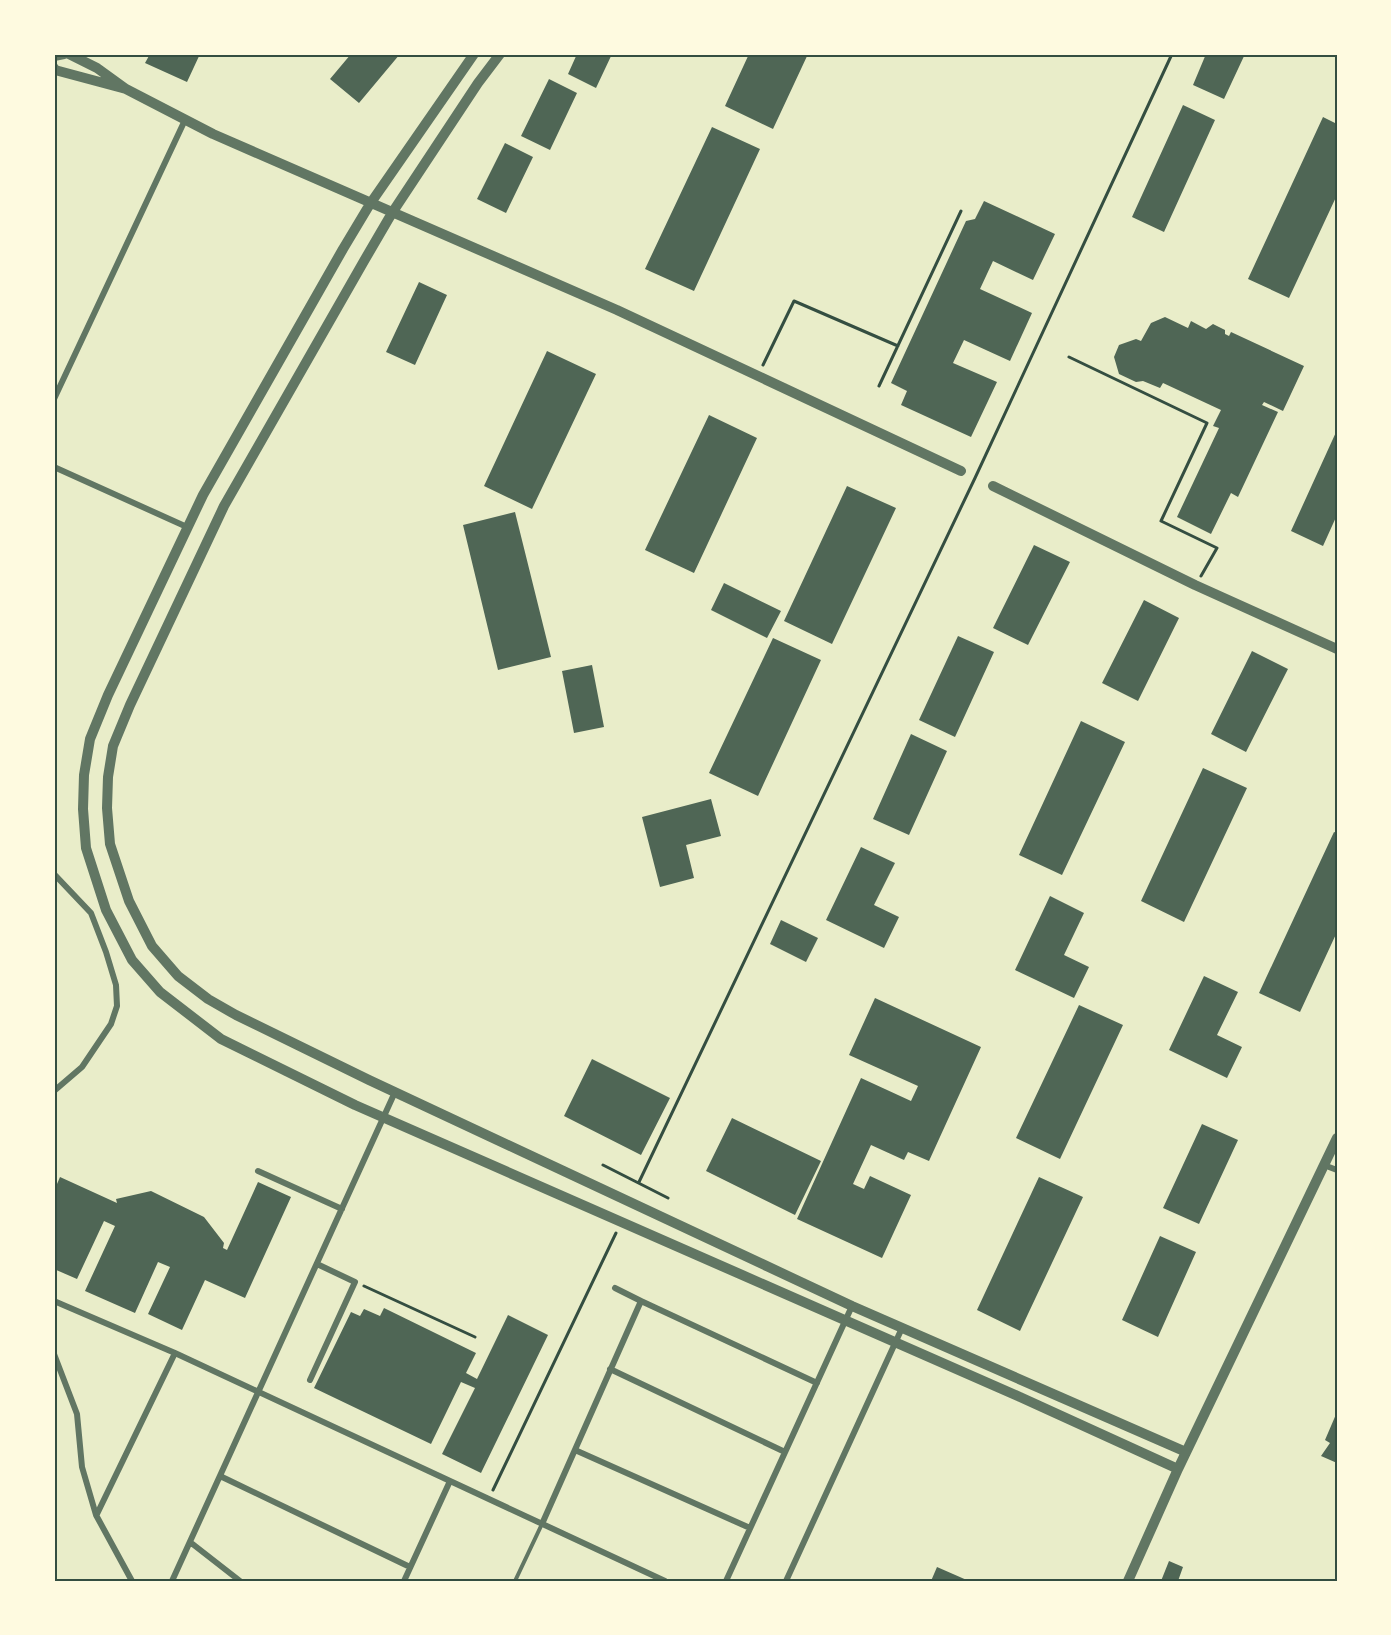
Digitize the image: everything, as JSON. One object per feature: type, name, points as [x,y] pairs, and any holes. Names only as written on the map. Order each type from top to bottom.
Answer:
[{"type":"street","points":[[54,56],[64,54]]},
{"type":"street","points":[[69,54],[97,68],[126,89],[185,120],[370,204],[617,310],[961,471]]},
{"type":"street","points":[[474,54],[370,204],[203,495],[108,695],[90,739],[84,775],[83,808],[86,848],[106,910],[132,960],[160,992],[221,1039],[383,1117],[896,1342],[1178,1469]]},
{"type":"street","points":[[500,54],[478,83],[392,213],[224,506],[130,705],[113,746],[108,777],[107,808],[110,844],[129,901],[152,946],[178,976],[208,999],[236,1015],[852,1306],[1186,1452]]},
{"type":"street","points":[[54,68],[126,89]]},
{"type":"street","points":[[54,399],[185,120]]},
{"type":"street","points":[[54,467],[188,527]]},
{"type":"street","points":[[993,486],[1195,585],[1337,649]]},
{"type":"street","points":[[54,874],[91,913],[116,985],[117,1006],[111,1024],[82,1067],[54,1091]]},
{"type":"street","points":[[172,1581],[395,1092]]},
{"type":"street","points":[[1128,1581],[1186,1452],[1337,1138]]},
{"type":"street","points":[[1329,1167],[1337,1170]]},
{"type":"street","points":[[258,1171],[342,1209]]},
{"type":"street","points":[[310,1380],[355,1282],[317,1264]]},
{"type":"street","points":[[615,1288],[817,1383]]},
{"type":"street","points":[[54,1301],[175,1353],[665,1581]]},
{"type":"street","points":[[542,1524],[642,1301]]},
{"type":"street","points":[[726,1581],[852,1306]]},
{"type":"street","points":[[786,1581],[902,1328]]},
{"type":"street","points":[[96,1515],[175,1353]]},
{"type":"street","points":[[54,1354],[77,1414],[82,1467],[96,1515],[132,1581]]},
{"type":"street","points":[[610,1369],[785,1452]]},
{"type":"street","points":[[575,1450],[750,1528]]},
{"type":"street","points":[[220,1476],[410,1567]]},
{"type":"street","points":[[404,1581],[450,1481]]},
{"type":"street","points":[[190,1542],[240,1581]]},
{"type":"lane","points":[[515,1581],[542,1524]]},
{"type":"path","points":[[639,1182],[975,478],[1172,54]]},
{"type":"path","points":[[879,386],[961,211]]},
{"type":"path","points":[[758,376],[794,301],[898,346]]},
{"type":"path","points":[[1069,357],[1207,423],[1161,521],[1217,548],[1195,585]]},
{"type":"path","points":[[639,1182],[684,1086]]},
{"type":"path","points":[[603,1165],[669,1198]]},
{"type":"path","points":[[489,1500],[616,1232]]},
{"type":"path","points":[[355,1282],[475,1337]]},
{"type":"building","points":[[150,54],[200,54],[187,82],[145,63]]},
{"type":"building","points":[[351,54],[400,54],[359,103],[330,79]]},
{"type":"building","points":[[577,54],[612,54],[596,88],[568,74]]},
{"type":"building","points":[[749,54],[808,54],[773,129],[725,106]]},
{"type":"building","points":[[1206,54],[1245,54],[1224,99],[1193,85]]},
{"type":"building","points":[[549,79],[577,93],[550,150],[521,136]]},
{"type":"building","points":[[1183,105],[1215,120],[1164,232],[1132,217]]},
{"type":"building","points":[[1323,117],[1337,124],[1337,195],[1289,298],[1248,279]]},
{"type":"building","points":[[712,127],[760,149],[694,291],[645,269]]},
{"type":"building","points":[[505,143],[533,157],[506,213],[477,199]]},
{"type":"building","points":[[984,201],[1055,234],[1033,280],[993,261],[980,289],[1032,313],[1010,361],[964,340],[953,363],[997,382],[971,437],[901,405],[907,391],[891,383],[966,221],[975,219]]},
{"type":"building","points":[[419,282],[447,295],[415,365],[386,352]]},
{"type":"building","points":[[1165,317],[1188,328],[1191,321],[1206,329],[1213,324],[1225,330],[1225,334],[1229,336],[1231,332],[1304,366],[1283,411],[1264,402],[1262,405],[1278,412],[1238,497],[1231,493],[1211,534],[1177,517],[1219,428],[1213,426],[1221,410],[1163,383],[1160,388],[1143,381],[1136,382],[1119,374],[1114,357],[1119,345],[1136,339],[1141,341],[1151,323]]},
{"type":"building","points":[[547,351],[596,374],[532,509],[484,486]]},
{"type":"building","points":[[709,415],[757,438],[694,573],[645,550]]},
{"type":"building","points":[[1337,430],[1337,515],[1323,546],[1291,531]]},
{"type":"building","points":[[847,486],[896,508],[832,644],[784,621]]},
{"type":"building","points":[[515,512],[551,657],[498,670],[463,525]]},
{"type":"building","points":[[1034,545],[1070,562],[1028,645],[993,628]]},
{"type":"building","points":[[724,583],[781,611],[767,638],[711,610]]},
{"type":"building","points":[[1144,600],[1179,618],[1138,701],[1102,683]]},
{"type":"building","points":[[958,636],[994,652],[955,737],[919,720]]},
{"type":"building","points":[[773,638],[821,660],[758,796],[709,773]]},
{"type":"building","points":[[1252,651],[1288,669],[1246,752],[1211,734]]},
{"type":"building","points":[[592,665],[604,727],[574,733],[562,671]]},
{"type":"building","points":[[1081,721],[1125,742],[1062,875],[1019,855]]},
{"type":"building","points":[[911,734],[947,751],[909,835],[873,819]]},
{"type":"building","points":[[1203,768],[1247,788],[1184,922],[1141,901]]},
{"type":"building","points":[[711,799],[721,836],[686,845],[694,878],[660,887],[642,817]]},
{"type":"building","points":[[1334,832],[1337,833],[1337,932],[1300,1012],[1259,993]]},
{"type":"building","points":[[861,847],[895,863],[874,905],[899,917],[884,948],[826,920]]},
{"type":"building","points":[[1050,896],[1084,913],[1064,955],[1089,967],[1074,998],[1015,970]]},
{"type":"building","points":[[781,920],[818,938],[806,962],[770,944]]},
{"type":"building","points":[[1204,976],[1238,992],[1217,1035],[1242,1047],[1227,1078],[1169,1050]]},
{"type":"building","points":[[875,998],[981,1047],[929,1161],[908,1152],[904,1160],[871,1145],[853,1184],[864,1189],[870,1176],[911,1195],[882,1258],[797,1219],[861,1078],[911,1101],[918,1086],[849,1055]]},
{"type":"building","points":[[1079,1005],[1123,1025],[1060,1159],[1016,1138]]},
{"type":"building","points":[[592,1059],[670,1098],[641,1155],[564,1116]]},
{"type":"building","points":[[732,1118],[821,1161],[795,1215],[706,1171]]},
{"type":"building","points":[[1202,1124],[1238,1140],[1199,1224],[1163,1208]]},
{"type":"building","points":[[60,1177],[117,1203],[116,1199],[151,1191],[204,1217],[224,1243],[223,1248],[227,1250],[258,1182],[291,1197],[245,1298],[205,1280],[182,1330],[148,1314],[170,1267],[158,1262],[135,1313],[85,1291],[115,1226],[104,1221],[77,1279],[54,1269],[54,1191]]},
{"type":"building","points":[[1039,1177],[1083,1197],[1020,1331],[977,1310]]},
{"type":"building","points":[[1160,1236],[1196,1252],[1158,1337],[1122,1320]]},
{"type":"building","points":[[384,1308],[476,1353],[466,1373],[477,1379],[508,1315],[548,1335],[481,1473],[442,1454],[475,1388],[461,1382],[431,1444],[314,1388],[351,1312],[360,1316],[364,1309],[380,1316]]},
{"type":"building","points":[[1337,1412],[1337,1463],[1321,1456],[1330,1443],[1325,1440]]},
{"type":"building","points":[[1169,1561],[1183,1567],[1178,1581],[1161,1581]]},
{"type":"building","points":[[937,1567],[969,1581],[931,1581]]}]
